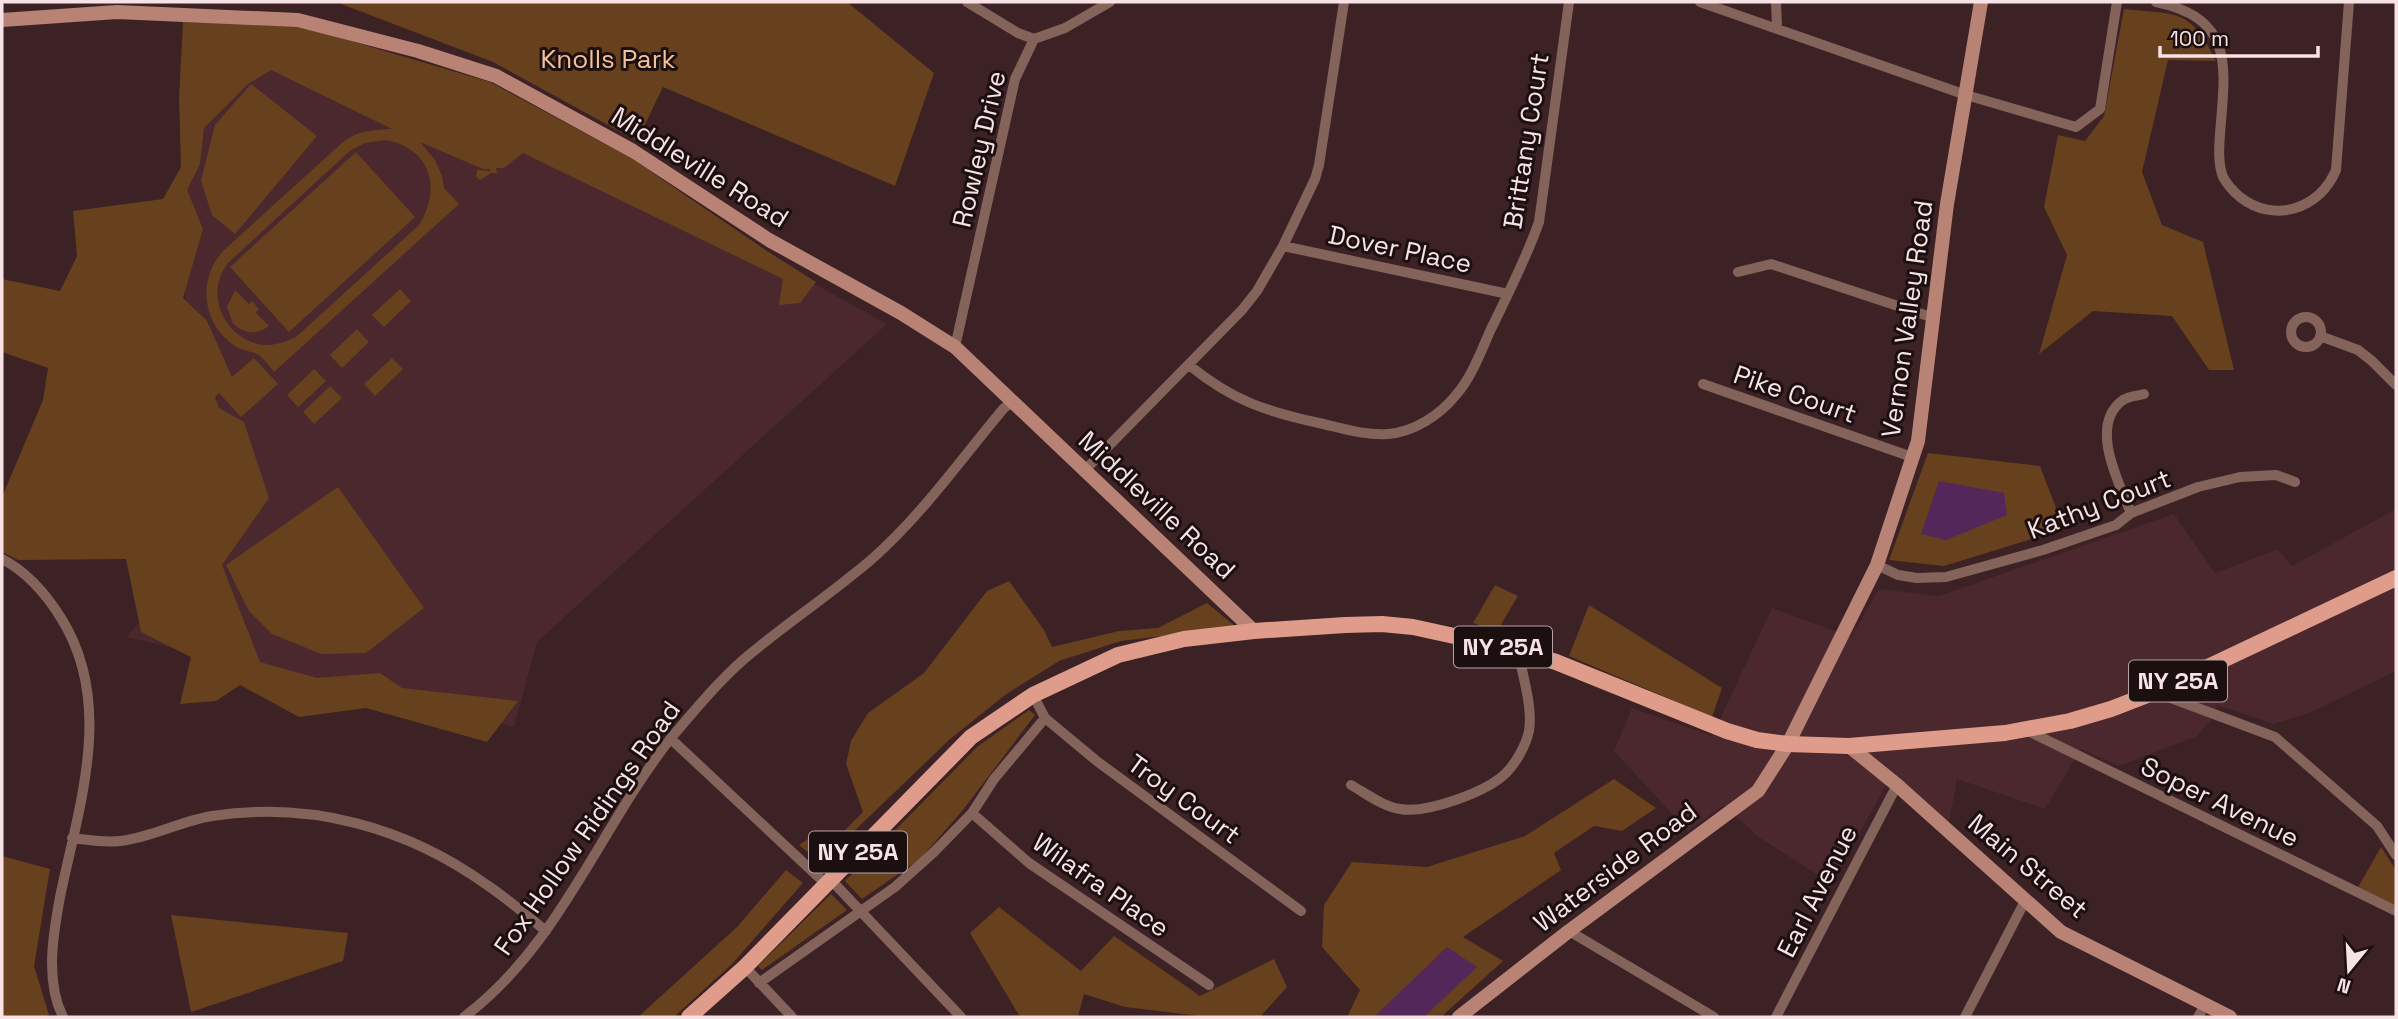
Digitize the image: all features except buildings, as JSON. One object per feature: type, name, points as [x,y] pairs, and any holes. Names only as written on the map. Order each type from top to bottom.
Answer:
[{"type":"main road","name":"Vernon Valley Road","points":[[1788,744],[1877,565],[1912,457],[1922,416],[1947,204],[1982,2]]},
{"type":"main road","name":"Middleville Road","points":[[2,20],[117,12],[298,20],[418,51],[496,76],[633,151],[769,240],[901,313],[955,347],[1254,631]]},
{"type":"main road","name":"NY 25A","points":[[689,1017],[745,967],[971,737],[1033,695],[1118,655],[1184,639],[1254,631],[1382,624],[1413,627],[1518,650],[1556,662],[1727,732],[1788,744],[1849,746],[2025,730],[2111,709],[2155,692],[2396,578]]},
{"type":"main road","name":"Waterside Road","points":[[1459,1017],[1569,931],[1758,791],[1788,744]]},
{"type":"main road","name":"Main Street","points":[[1849,746],[1897,785],[2061,932],[2201,1011],[2230,1017]]},
{"type":"street","points":[[967,2],[1018,33],[1034,39],[1065,28],[1110,2]]},
{"type":"street","points":[[1084,471],[1242,310],[1283,246],[1319,165],[1344,2]]},
{"type":"street","name":"Brittany Court","points":[[1189,365],[1215,387],[1246,403],[1357,431],[1388,434],[1417,426],[1440,412],[1457,394],[1473,367],[1528,252],[1539,222],[1569,2]]},
{"type":"street","points":[[1700,2],[1966,95],[2076,127],[2100,109],[2117,2]]},
{"type":"street","points":[[1776,2],[1777,28]]},
{"type":"street","points":[[2155,2],[2190,12],[2203,22],[2215,37],[2222,55],[2224,78],[2219,153],[2223,176],[2234,192],[2249,204],[2284,212],[2302,207],[2317,197],[2331,184],[2336,170],[2349,2]]},
{"type":"street","name":"Rowley Drive","points":[[955,347],[1015,79],[1034,39]]},
{"type":"street","name":"Dover Place","points":[[1283,246],[1508,294]]},
{"type":"street","points":[[1738,272],[1771,264],[1934,318]]},
{"type":"street","points":[[2320,336],[2358,350],[2396,385]]},
{"type":"street","name":"Pike Court","points":[[1703,384],[1912,457]]},
{"type":"street","points":[[2131,513],[2111,463],[2107,428],[2112,411],[2125,398],[2144,394]]},
{"type":"street","name":"Fox Hollow Ridings Road","points":[[464,1017],[499,986],[545,931],[583,876],[623,806],[671,739],[740,662],[841,584],[900,532],[1004,408],[1013,401]]},
{"type":"street","name":"Kathy Court","points":[[1877,565],[1898,575],[1917,578],[1946,577],[2030,554],[2116,525],[2131,513],[2198,487],[2241,477],[2276,475],[2295,482]]},
{"type":"street","points":[[2,559],[33,582],[52,604],[72,636],[90,698],[91,735],[53,934],[52,962],[57,1005],[63,1017]]},
{"type":"street","points":[[1351,785],[1384,804],[1401,810],[1427,809],[1484,787],[1505,774],[1520,754],[1529,731],[1529,711],[1518,650]]},
{"type":"street","points":[[2155,692],[2275,737],[2377,827],[2396,855]]},
{"type":"street","points":[[759,983],[895,887],[972,813],[1002,769],[1045,718],[1033,695]]},
{"type":"street","name":"Troy Court","points":[[1045,718],[1098,762],[1301,911]]},
{"type":"street","name":"Soper Avenue","points":[[2025,730],[2396,911]]},
{"type":"street","points":[[671,739],[861,910],[961,1017]]},
{"type":"street","name":"Earl Avenue","points":[[1776,1017],[1897,785]]},
{"type":"street","points":[[72,838],[119,841],[206,817],[240,812],[292,812],[354,821],[400,836],[441,856],[487,884],[545,931]]},
{"type":"street","name":"Wilafra Place","points":[[972,813],[1029,863],[1209,985]]},
{"type":"street","points":[[1965,1017],[2025,901]]},
{"type":"street","points":[[1569,931],[1714,1017]]},
{"type":"street","points":[[745,967],[792,1017]]},
{"type":"shaded area","points":[[251,31],[766,257],[887,324],[537,642],[514,727],[126,637],[192,565],[202,502],[181,246],[183,91]]},
{"type":"shaded area","points":[[1939,481],[2004,493],[2007,515],[1946,540],[1921,534]]},
{"type":"shaded area","points":[[2396,509],[2396,671],[2312,712],[2273,724],[2217,705],[2212,719],[2197,736],[2119,766],[2081,749],[2045,809],[1957,779],[1949,823],[1891,776],[1832,884],[1757,836],[1724,805],[1688,831],[1614,751],[1632,708],[1712,736],[1772,608],[1851,637],[1879,589],[1939,596],[2174,514],[2215,573],[2278,549],[2292,566]]},
{"type":"shaded area","points":[[1447,947],[1477,967],[1424,1017],[1374,1017]]},
{"type":"green space","name":"Knolls Park","points":[[336,2],[847,2],[934,73],[895,186],[663,87],[637,141],[493,62]]},
{"type":"green space","points":[[2124,9],[2181,17],[2198,31],[2216,61],[2168,60],[2142,172],[2162,225],[2203,242],[2234,370],[2209,370],[2172,316],[2093,311],[2039,354],[2067,255],[2044,207],[2058,135],[2085,141],[2104,116]]},
{"type":"green space","points":[[183,22],[300,26],[490,82],[631,158],[816,282],[800,303],[779,305],[783,279],[523,153],[504,168],[496,168],[497,173],[491,173],[480,180],[476,177],[477,170],[490,169],[483,169],[420,142],[435,160],[444,188],[459,204],[274,372],[260,356],[235,346],[216,326],[207,301],[209,275],[223,251],[343,142],[360,133],[392,129],[271,70],[248,84],[204,128],[200,164],[187,190],[203,229],[183,298],[207,321],[232,377],[254,358],[278,384],[241,417],[219,393],[215,397],[219,408],[244,422],[269,498],[222,565],[260,662],[317,678],[380,673],[402,688],[518,701],[487,742],[366,708],[299,717],[240,685],[216,701],[180,704],[191,657],[141,632],[126,559],[18,560],[2,552],[2,497],[43,400],[48,368],[2,352],[2,279],[60,291],[77,256],[73,211],[163,199],[181,167],[179,97]],"holes":[[[386,140],[401,145],[422,161],[431,184],[426,211],[419,225],[296,337],[269,345],[257,344],[236,333],[222,314],[218,302],[220,278],[228,263],[351,150],[365,143]]]},
{"type":"green space","points":[[251,84],[317,136],[235,234],[212,215],[201,181],[215,125]]},
{"type":"green space","points":[[356,152],[415,217],[289,332],[230,267]]},
{"type":"green space","points":[[400,289],[411,301],[384,327],[372,315]]},
{"type":"green space","points":[[235,290],[249,304],[252,301],[259,309],[256,313],[269,326],[251,332],[233,324],[227,307]]},
{"type":"green space","points":[[357,329],[369,342],[342,368],[330,355]]},
{"type":"green space","points":[[392,358],[403,369],[375,396],[364,384]]},
{"type":"green space","points":[[314,369],[326,381],[298,407],[287,395]]},
{"type":"green space","points":[[330,386],[342,398],[314,424],[303,412]]},
{"type":"green space","points":[[1928,453],[2040,466],[2064,529],[1944,566],[1889,560]]},
{"type":"green space","points":[[338,487],[424,608],[366,653],[321,654],[272,634],[249,611],[226,565]]},
{"type":"green space","points":[[1009,581],[1044,630],[1052,647],[1119,631],[1158,628],[1207,603],[1236,627],[1121,641],[1059,661],[1005,695],[949,740],[821,863],[799,845],[821,830],[836,839],[863,812],[846,764],[851,741],[868,713],[924,673],[987,591]]},
{"type":"green space","points":[[1495,585],[1518,596],[1497,631],[1473,623]]},
{"type":"green space","points":[[1589,605],[1722,688],[1712,717],[1569,656]]},
{"type":"green space","points":[[1029,710],[1035,715],[963,810],[920,859],[862,899],[845,881],[977,747]]},
{"type":"green space","points":[[1614,779],[1656,808],[1622,831],[1594,826],[1554,853],[1561,870],[1463,937],[1503,961],[1441,1017],[1347,1017],[1360,990],[1322,947],[1324,905],[1352,862],[1427,867],[1525,836]]},
{"type":"green space","points":[[2381,847],[2396,870],[2396,907],[2357,889]]},
{"type":"green space","points":[[2,856],[50,869],[34,966],[49,1015],[44,1017],[2,1017]]},
{"type":"green space","points":[[786,870],[803,883],[732,964],[674,1017],[638,1017],[737,927]]},
{"type":"green space","points":[[831,894],[847,910],[762,970],[758,966]]},
{"type":"green space","points":[[999,907],[1081,971],[1114,936],[1200,996],[1274,959],[1287,987],[1260,1017],[1208,1017],[1125,1007],[1084,994],[1078,1016],[1082,1017],[1020,1017],[970,933]]},
{"type":"green space","points":[[171,915],[348,933],[343,961],[191,1012]]}]
